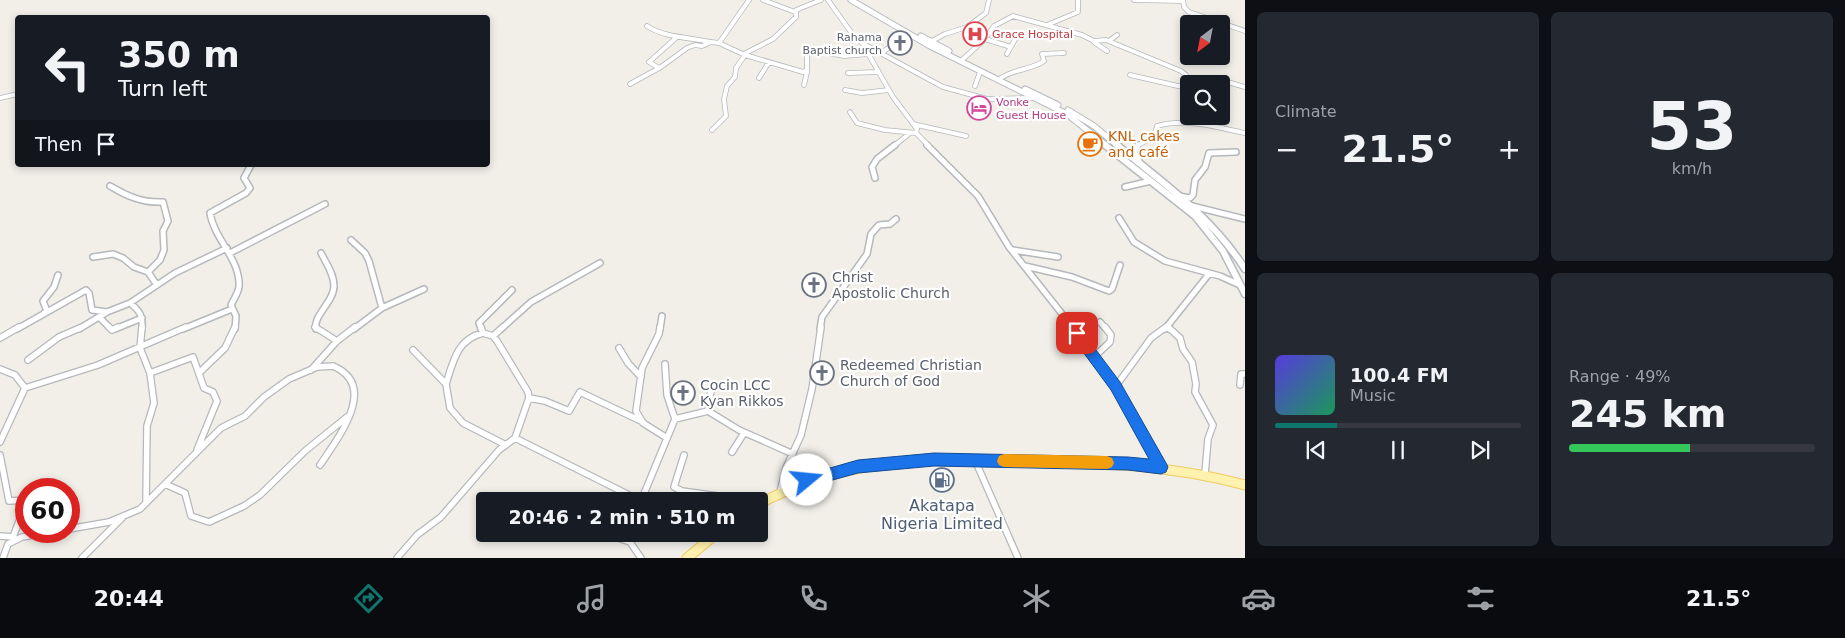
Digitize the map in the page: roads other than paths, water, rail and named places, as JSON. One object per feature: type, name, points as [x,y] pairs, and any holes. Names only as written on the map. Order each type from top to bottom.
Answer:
[{"type":"main road","points":[[851,0],[980,72],[1066,114],[1195,216],[1223,251],[1245,294]]},
{"type":"main road","points":[[857,0],[963,59],[1048,100],[1089,123],[1192,206],[1233,247],[1245,269]]},
{"type":"main road","points":[[768,499],[807,480],[858,466],[934,459],[1128,463],[1205,474],[1245,485]]},
{"type":"main road","points":[[687,558],[706,542]]},
{"type":"street","points":[[718,43],[748,0]]},
{"type":"street","points":[[764,0],[795,12]]},
{"type":"street","points":[[712,130],[726,116],[724,99],[727,86],[735,77],[736,68],[744,54],[777,37],[796,17],[795,12],[800,7],[821,0]]},
{"type":"street","points":[[828,0],[853,35],[862,43],[942,87],[987,99],[1033,98]]},
{"type":"street","points":[[932,41],[973,23],[976,18],[986,13],[989,0]]},
{"type":"street","points":[[1047,25],[1078,12],[1078,0]]},
{"type":"street","points":[[1134,0],[1183,0],[1188,12],[1245,31]]},
{"type":"street","points":[[963,59],[985,39],[994,26],[1013,16],[1082,35],[1107,51]]},
{"type":"street","points":[[647,26],[659,34],[689,37],[718,43],[744,54],[787,68],[807,72]]},
{"type":"street","points":[[881,53],[909,34]]},
{"type":"street","points":[[1109,41],[1117,35]]},
{"type":"street","points":[[659,68],[649,62],[677,36]]},
{"type":"street","points":[[1007,54],[1017,36]]},
{"type":"street","points":[[985,39],[1010,47]]},
{"type":"street","points":[[1094,41],[1109,41],[1172,65],[1186,75]]},
{"type":"street","points":[[630,84],[659,68],[687,48],[695,45],[702,46],[711,42]]},
{"type":"street","points":[[862,43],[889,90],[917,130],[876,158],[876,163],[872,167],[875,178]]},
{"type":"street","points":[[804,85],[807,72],[807,50],[809,49],[844,56],[868,54]]},
{"type":"street","points":[[1001,78],[1009,71],[1036,67],[1044,61],[1042,54],[1064,53]]},
{"type":"street","points":[[759,78],[769,62]]},
{"type":"street","points":[[848,73],[878,72]]},
{"type":"street","points":[[975,86],[980,72]]},
{"type":"street","points":[[1130,75],[1180,86]]},
{"type":"street","points":[[1230,83],[1245,87]]},
{"type":"street","points":[[845,90],[862,93],[889,90]]},
{"type":"street","points":[[0,98],[15,95]]},
{"type":"street","points":[[850,112],[857,122],[885,130],[913,133],[978,196],[1024,266],[1116,386],[1161,467]]},
{"type":"street","points":[[1144,167],[1134,152],[1138,144],[1154,136],[1157,126],[1167,122],[1180,123]]},
{"type":"street","points":[[913,124],[966,136]]},
{"type":"street","points":[[1209,125],[1245,133]]},
{"type":"street","points":[[1179,196],[1190,198],[1193,194],[1195,180],[1205,166],[1209,153],[1236,152]]},
{"type":"street","points":[[200,372],[224,352],[233,331],[236,316],[230,305],[239,288],[236,271],[228,251],[210,221],[210,213],[250,188],[244,178],[249,167]]},
{"type":"street","points":[[1124,187],[1151,181]]},
{"type":"street","points":[[110,186],[131,198],[148,204],[163,202],[168,221],[164,231],[164,250],[160,260],[148,272]]},
{"type":"street","points":[[28,360],[59,337],[86,326],[107,312],[130,303],[175,273],[228,251],[325,204]]},
{"type":"street","points":[[1192,206],[1200,206],[1245,219]]},
{"type":"street","points":[[780,492],[786,468],[801,435],[812,389],[822,317],[867,254],[871,234],[879,225],[890,224],[896,218]]},
{"type":"street","points":[[1118,218],[1134,242],[1165,261],[1220,276],[1240,285]]},
{"type":"street","points":[[351,240],[365,252],[370,261],[382,308]]},
{"type":"street","points":[[1013,250],[1058,257]]},
{"type":"street","points":[[321,253],[335,288],[333,296],[316,321],[315,328],[337,341]]},
{"type":"street","points":[[93,257],[113,254],[123,258],[134,267],[148,272],[157,285]]},
{"type":"street","points":[[493,336],[531,302],[600,263]]},
{"type":"street","points":[[1024,266],[1072,277],[1109,291],[1112,289],[1120,265]]},
{"type":"street","points":[[1116,386],[1151,338],[1167,327],[1209,274]]},
{"type":"street","points":[[38,318],[47,311],[43,301],[54,287],[58,276]]},
{"type":"street","points":[[310,370],[337,341],[382,308],[424,289]]},
{"type":"street","points":[[0,338],[86,290],[89,293],[92,310],[107,312]]},
{"type":"street","points":[[483,334],[479,323],[512,290]]},
{"type":"street","points":[[130,303],[139,310],[142,318],[140,348],[150,372],[154,403],[147,426],[146,503]]},
{"type":"street","points":[[25,388],[49,382],[140,348],[212,315],[232,309]]},
{"type":"street","points":[[643,423],[636,411],[642,368],[650,348],[659,334],[662,316]]},
{"type":"street","points":[[100,317],[112,330],[142,318]]},
{"type":"street","points":[[1094,357],[1110,342],[1110,335],[1100,322]]},
{"type":"street","points":[[1167,327],[1180,338],[1183,349],[1192,362],[1196,384],[1195,392],[1213,424],[1208,439],[1205,474]]},
{"type":"street","points":[[397,558],[417,535],[441,517],[460,494],[515,438],[529,398],[528,392],[493,336],[483,334],[464,339],[458,348],[446,384],[450,408],[463,423],[506,446]]},
{"type":"street","points":[[619,348],[628,363],[641,377]]},
{"type":"street","points":[[413,350],[446,384]]},
{"type":"street","points":[[150,372],[193,357],[200,372],[204,388],[214,392],[217,401],[196,453]]},
{"type":"street","points":[[645,492],[675,419],[667,395],[665,364]]},
{"type":"street","points":[[80,527],[109,522],[140,509],[221,428],[248,415],[266,395],[301,373],[324,366],[334,366],[353,381],[357,396],[351,413],[320,465]]},
{"type":"street","points":[[0,369],[10,370],[21,380],[25,388]]},
{"type":"street","points":[[1240,385],[1241,374],[1245,374]]},
{"type":"street","points":[[0,442],[25,388]]},
{"type":"street","points":[[708,411],[711,390]]},
{"type":"street","points":[[529,398],[545,400],[569,411],[580,392],[596,403],[618,410],[667,438]]},
{"type":"street","points":[[675,419],[708,411],[744,433],[793,454]]},
{"type":"street","points":[[165,484],[185,493],[191,516],[209,522],[244,506],[260,495],[305,451],[351,413]]},
{"type":"street","points":[[732,452],[744,433]]},
{"type":"street","points":[[515,438],[623,492]]},
{"type":"street","points":[[0,455],[9,502],[15,502]]},
{"type":"street","points":[[684,455],[674,487],[689,492]]},
{"type":"street","points":[[975,460],[1018,558]]},
{"type":"street","points":[[82,558],[124,516]]},
{"type":"street","points":[[0,536],[13,537],[15,531]]},
{"type":"street","points":[[3,558],[8,544],[15,540]]},
{"type":"street","points":[[630,542],[641,558]]},
{"type":"place","name":"Grace Hospital","points":[[975,34]]},
{"type":"place","name":"Rahama Baptist church","points":[[900,43]]},
{"type":"place","name":"Vonke Guest House","points":[[979,108]]},
{"type":"place","name":"KNL cakes and café","points":[[1090,144]]},
{"type":"place","name":"Christ Apostolic Church","points":[[814,285]]},
{"type":"place","name":"Redeemed Christian Church of God","points":[[822,373]]},
{"type":"place","name":"Cocin LCC Kyan Rikkos","points":[[683,393]]},
{"type":"place","name":"Akatapa Nigeria Limited","points":[[942,480]]}]
